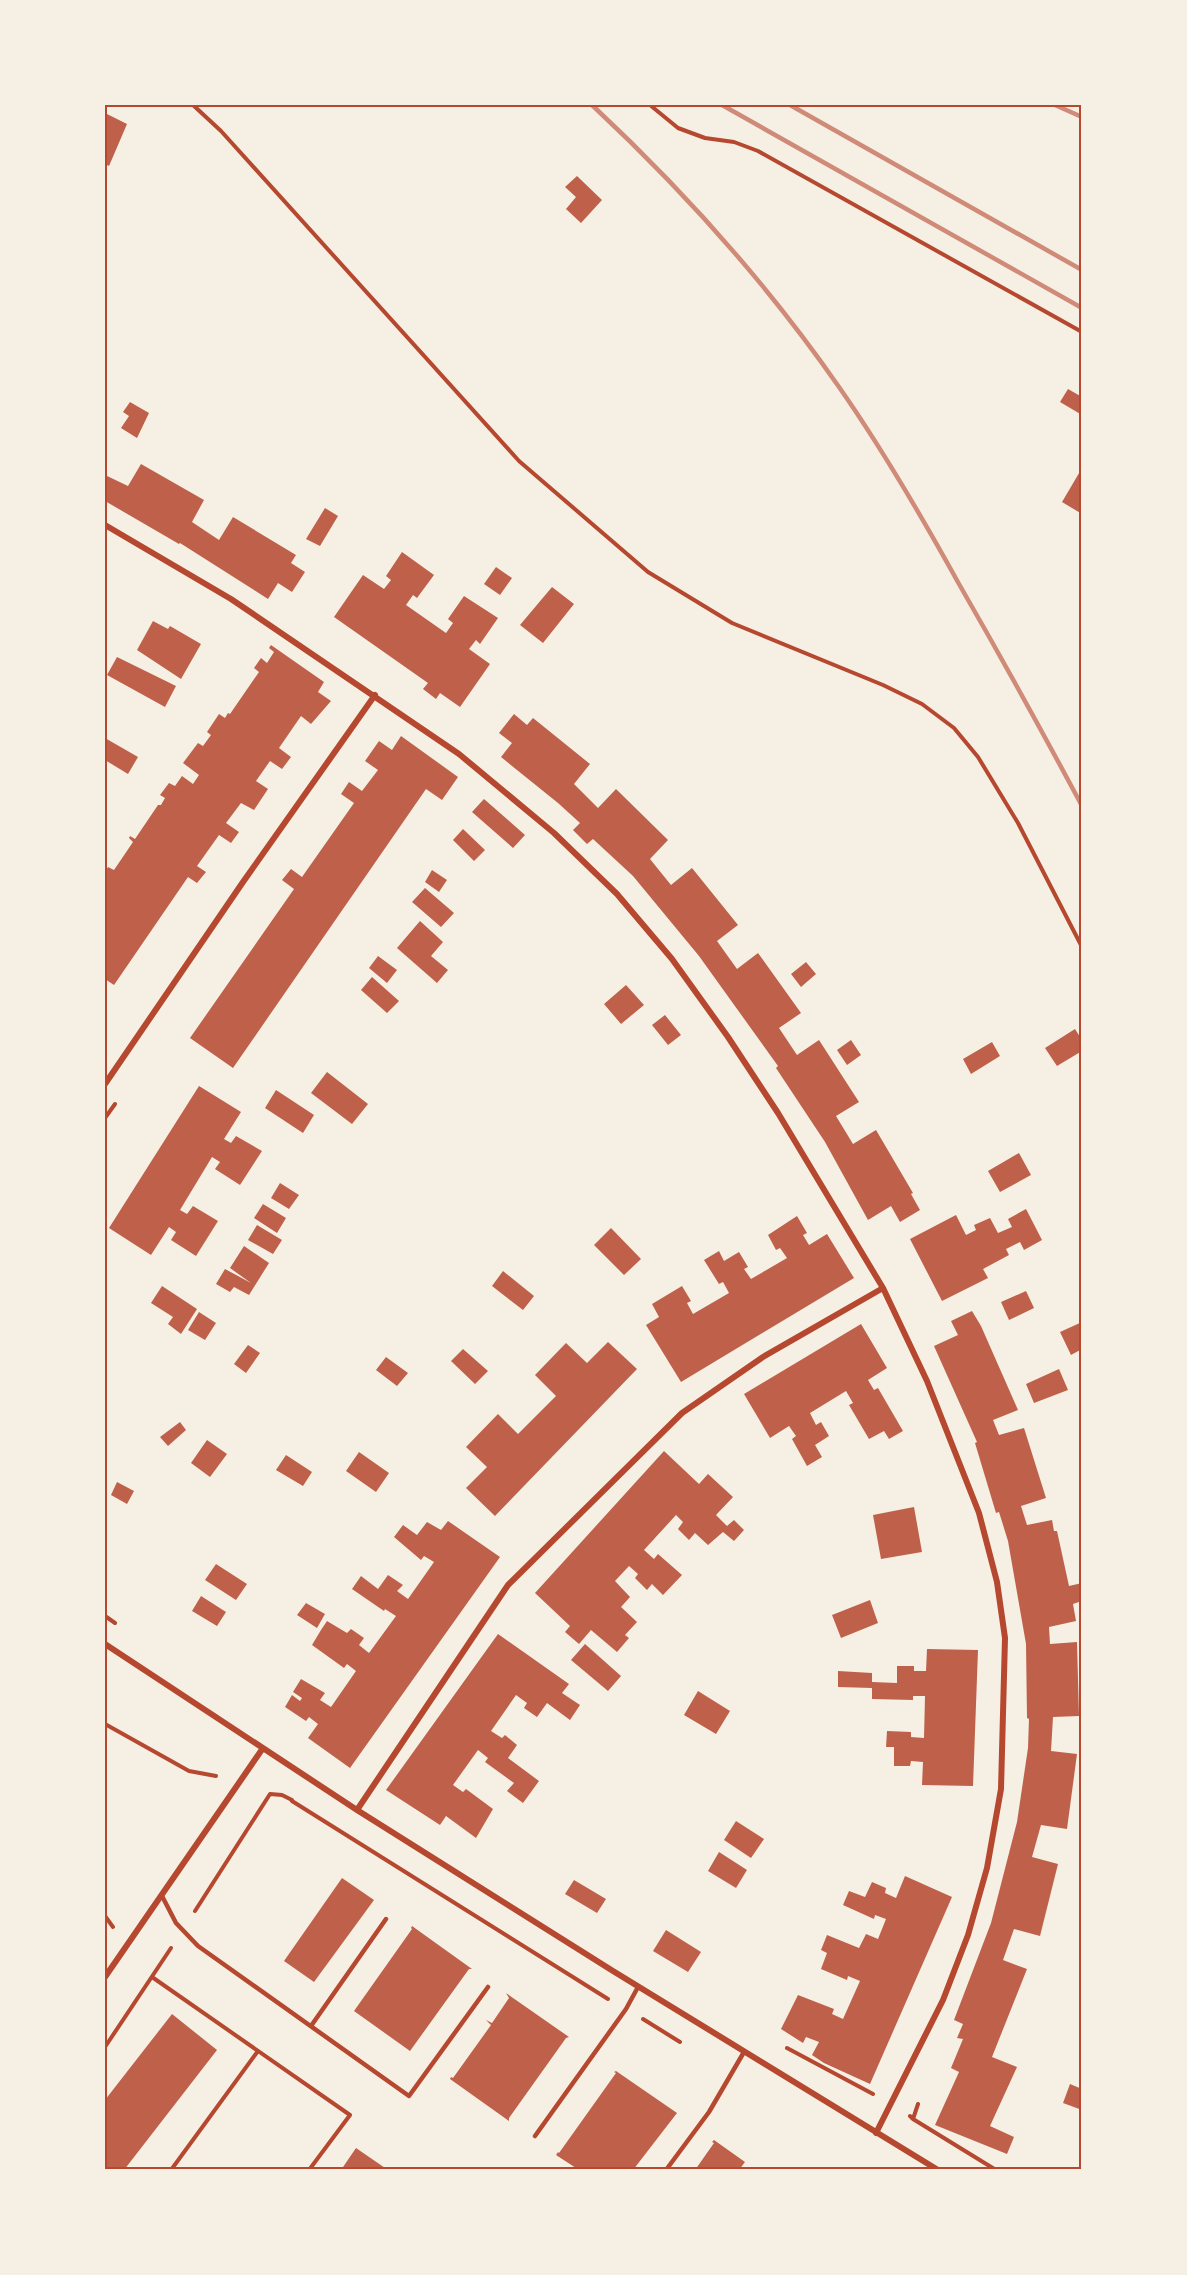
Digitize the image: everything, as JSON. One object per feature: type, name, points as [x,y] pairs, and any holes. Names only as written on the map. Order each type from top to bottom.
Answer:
[{"type":"street","points":[[105,525],[231,599],[459,754],[554,833],[617,894],[672,958],[728,1037],[778,1113],[883,1288],[927,1381],[979,1513],[997,1582],[1005,1638],[1001,1789],[987,1868],[968,1935],[943,2000],[876,2133]]},
{"type":"street","points":[[105,1084],[375,695]]},
{"type":"street","points":[[357,1810],[508,1585],[541,1552],[682,1413],[763,1358],[883,1288]]},
{"type":"street","points":[[105,1644],[357,1810],[638,1987],[938,2170]]},
{"type":"street","points":[[105,1977],[263,1748]]},
{"type":"lane","points":[[162,1896],[176,1923],[198,1946],[409,2096],[488,1987]]},
{"type":"lane","points":[[311,2026],[386,1919]]},
{"type":"lane","points":[[535,2136],[626,2009],[638,1987]]},
{"type":"lane","points":[[666,2170],[709,2112],[744,2052]]},
{"type":"path","points":[[194,105],[519,461],[648,572],[732,623],[883,685],[922,704],[954,728],[978,757],[1018,823],[1082,947]]},
{"type":"path","points":[[650,105],[678,128],[705,138],[734,142],[758,151],[1082,332]]},
{"type":"path","points":[[105,1724],[189,1771],[241,1780],[270,1794],[282,1795],[292,1801],[308,1778]]},
{"type":"path","points":[[105,2047],[270,1794]]},
{"type":"path","points":[[152,1977],[350,2115],[309,2170]]},
{"type":"path","points":[[171,2170],[258,2051]]},
{"type":"path","points":[[913,2119],[920,2098]]},
{"type":"path","points":[[891,2104],[996,2170]]},
{"type":"building","points":[[105,113],[127,124],[109,166],[105,164]]},
{"type":"building","points":[[577,176],[602,200],[581,223],[566,209],[576,197],[565,187]]},
{"type":"building","points":[[1068,389],[1082,397],[1082,415],[1060,402]]},
{"type":"building","points":[[130,402],[149,413],[137,438],[121,428],[129,416],[123,412]]},
{"type":"building","points":[[141,464],[204,500],[192,522],[219,540],[233,517],[296,555],[291,563],[305,572],[292,592],[278,583],[268,599],[180,543],[105,501],[105,475],[128,486]]},
{"type":"building","points":[[1082,468],[1082,514],[1062,502]]},
{"type":"building","points":[[325,508],[338,516],[320,546],[306,539]]},
{"type":"building","points":[[402,552],[434,575],[417,598],[413,595],[406,605],[446,633],[453,623],[448,619],[464,596],[498,618],[480,644],[476,640],[469,649],[490,664],[460,707],[440,693],[436,699],[423,689],[428,683],[334,617],[363,575],[384,589],[391,580],[386,576]]},
{"type":"building","points":[[496,567],[512,578],[500,595],[484,584]]},
{"type":"building","points":[[552,587],[574,604],[543,643],[520,625]]},
{"type":"building","points":[[153,621],[168,629],[170,626],[201,644],[181,679],[137,650]]},
{"type":"building","points":[[271,645],[324,682],[318,692],[331,701],[311,724],[301,716],[279,748],[291,757],[282,769],[270,761],[256,781],[268,789],[254,810],[241,803],[226,823],[239,832],[231,843],[219,835],[197,866],[206,872],[197,883],[188,877],[114,985],[105,979],[105,872],[108,867],[114,870],[133,842],[130,836],[135,839],[158,805],[161,805],[165,798],[160,795],[169,783],[175,786],[182,776],[193,784],[199,775],[183,763],[198,743],[203,746],[211,735],[207,732],[219,714],[225,718],[228,713],[230,714],[259,672],[254,668],[261,658],[267,663],[274,652],[269,648]]},
{"type":"building","points":[[117,657],[176,686],[165,707],[107,675]]},
{"type":"building","points":[[514,714],[527,725],[533,718],[590,764],[574,784],[598,808],[616,789],[668,840],[650,859],[671,885],[692,868],[738,925],[717,941],[737,969],[758,953],[801,1013],[779,1028],[797,1055],[819,1040],[859,1102],[836,1116],[853,1144],[876,1130],[913,1193],[911,1194],[920,1210],[900,1222],[891,1206],[868,1220],[825,1142],[776,1068],[778,1066],[699,956],[633,876],[593,839],[587,844],[573,830],[580,823],[501,757],[512,743],[499,733]]},
{"type":"building","points":[[401,736],[458,777],[442,800],[426,789],[233,1068],[190,1038],[294,889],[282,880],[291,869],[302,877],[354,803],[341,794],[349,782],[362,791],[378,770],[365,761],[379,741],[392,750]]},
{"type":"building","points":[[105,738],[138,757],[128,774],[105,760]]},
{"type":"building","points":[[484,799],[525,835],[513,848],[472,812]]},
{"type":"building","points":[[463,829],[485,850],[474,861],[453,840]]},
{"type":"building","points":[[432,870],[447,880],[439,892],[425,882]]},
{"type":"building","points":[[425,888],[454,913],[441,927],[412,902]]},
{"type":"building","points":[[420,921],[443,942],[431,956],[448,970],[437,983],[397,948]]},
{"type":"building","points":[[378,956],[397,970],[387,983],[369,968]]},
{"type":"building","points":[[806,962],[816,974],[801,987],[791,974]]},
{"type":"building","points":[[372,977],[399,1001],[387,1013],[361,990]]},
{"type":"building","points":[[626,985],[644,1005],[621,1024],[604,1004]]},
{"type":"building","points":[[665,1015],[681,1035],[668,1045],[652,1025]]},
{"type":"building","points":[[1075,1029],[1082,1040],[1082,1051],[1057,1066],[1045,1048]]},
{"type":"building","points":[[851,1040],[861,1055],[847,1065],[837,1050]]},
{"type":"building","points":[[992,1042],[1000,1056],[971,1074],[963,1059]]},
{"type":"building","points":[[327,1072],[368,1104],[352,1124],[311,1093]]},
{"type":"building","points":[[199,1086],[241,1112],[224,1139],[231,1143],[236,1136],[262,1151],[240,1185],[215,1169],[220,1162],[212,1157],[180,1210],[187,1214],[193,1206],[218,1221],[196,1256],[171,1240],[176,1232],[169,1227],[151,1255],[109,1228]]},
{"type":"building","points":[[276,1090],[314,1115],[303,1133],[265,1108]]},
{"type":"building","points":[[1019,1153],[1031,1175],[1000,1192],[988,1171]]},
{"type":"building","points":[[280,1183],[299,1195],[289,1209],[271,1198]]},
{"type":"building","points":[[263,1204],[286,1218],[277,1233],[254,1218]]},
{"type":"building","points":[[1026,1209],[1042,1240],[1024,1250],[1020,1242],[1006,1249],[1009,1255],[983,1269],[988,1278],[942,1301],[910,1239],[956,1215],[966,1235],[976,1230],[974,1225],[990,1218],[998,1233],[1012,1227],[1008,1219]]},
{"type":"building","points":[[797,1216],[807,1233],[803,1235],[809,1245],[827,1234],[854,1278],[681,1382],[646,1325],[659,1317],[652,1304],[682,1286],[691,1301],[687,1303],[693,1314],[729,1293],[723,1282],[719,1284],[704,1260],[719,1251],[724,1261],[739,1252],[748,1267],[744,1269],[751,1279],[787,1258],[780,1248],[776,1250],[768,1235]]},
{"type":"building","points":[[257,1225],[282,1240],[273,1254],[248,1240]]},
{"type":"building","points":[[611,1228],[641,1259],[624,1275],[594,1245]]},
{"type":"building","points":[[244,1246],[269,1263],[249,1295],[234,1287],[230,1292],[216,1284],[225,1269],[251,1283],[230,1268]]},
{"type":"building","points":[[503,1271],[534,1296],[523,1310],[492,1286]]},
{"type":"building","points":[[162,1286],[197,1309],[181,1334],[168,1324],[173,1317],[151,1303]]},
{"type":"building","points":[[1026,1291],[1034,1308],[1009,1320],[1001,1302]]},
{"type":"building","points":[[972,1311],[981,1326],[1018,1410],[993,1420],[999,1435],[1024,1428],[1046,1498],[1021,1506],[1027,1525],[1052,1520],[1054,1531],[1057,1531],[1069,1586],[1082,1583],[1082,1601],[1073,1604],[1076,1621],[1049,1627],[1050,1644],[1077,1642],[1079,1716],[1053,1717],[1051,1751],[1077,1754],[1067,1829],[1041,1825],[1032,1857],[1058,1864],[1040,1936],[1014,1929],[1003,1960],[1027,1969],[992,2057],[1017,2067],[990,2126],[1014,2137],[1007,2154],[935,2125],[959,2072],[951,2068],[963,2039],[957,2038],[963,2024],[954,2020],[991,1923],[1017,1822],[1028,1748],[1026,1644],[1008,1541],[999,1512],[996,1513],[975,1443],[977,1442],[934,1346],[958,1335],[951,1321]]},
{"type":"building","points":[[199,1312],[216,1323],[205,1340],[188,1330]]},
{"type":"building","points":[[1082,1322],[1082,1349],[1071,1355],[1060,1332]]},
{"type":"building","points":[[861,1324],[887,1368],[868,1380],[874,1390],[878,1388],[903,1431],[889,1439],[884,1431],[869,1439],[849,1405],[853,1403],[846,1391],[810,1413],[816,1425],[821,1422],[829,1436],[815,1445],[822,1457],[807,1466],[792,1439],[796,1436],[789,1426],[770,1438],[744,1394]]},
{"type":"building","points":[[608,1342],[637,1369],[495,1516],[466,1488],[487,1467],[466,1447],[498,1414],[518,1434],[556,1396],[535,1375],[566,1343],[587,1363]]},
{"type":"building","points":[[248,1345],[260,1353],[246,1373],[234,1364]]},
{"type":"building","points":[[463,1349],[488,1371],[475,1384],[451,1361]]},
{"type":"building","points":[[386,1357],[408,1373],[397,1386],[376,1370]]},
{"type":"building","points":[[1059,1369],[1068,1390],[1034,1403],[1026,1384]]},
{"type":"building","points":[[180,1422],[186,1430],[168,1446],[160,1437]]},
{"type":"building","points":[[207,1440],[227,1454],[210,1477],[191,1463]]},
{"type":"building","points":[[664,1451],[699,1484],[708,1474],[733,1497],[716,1515],[727,1526],[734,1520],[744,1530],[734,1541],[723,1532],[708,1545],[695,1533],[689,1540],[678,1529],[683,1522],[676,1515],[644,1550],[654,1559],[658,1554],[682,1575],[663,1595],[652,1584],[647,1590],[635,1578],[638,1574],[629,1566],[615,1581],[630,1597],[621,1607],[637,1622],[625,1635],[629,1638],[617,1652],[591,1630],[579,1644],[565,1632],[570,1626],[535,1593]]},
{"type":"building","points":[[359,1452],[389,1473],[376,1492],[346,1471]]},
{"type":"building","points":[[286,1455],[312,1472],[303,1486],[276,1470]]},
{"type":"building","points":[[117,1482],[134,1491],[127,1504],[111,1495]]},
{"type":"building","points":[[914,1507],[922,1552],[881,1559],[873,1515]]},
{"type":"building","points":[[448,1521],[500,1557],[350,1768],[308,1738],[318,1724],[309,1717],[306,1721],[285,1707],[292,1695],[300,1701],[302,1698],[293,1692],[301,1679],[325,1693],[320,1700],[331,1707],[356,1671],[347,1664],[344,1668],[312,1645],[321,1630],[327,1621],[347,1633],[351,1629],[364,1638],[359,1645],[369,1653],[396,1616],[385,1609],[384,1611],[352,1589],[361,1576],[378,1589],[388,1575],[403,1585],[397,1591],[408,1599],[434,1562],[424,1556],[421,1560],[394,1537],[403,1525],[417,1535],[427,1522],[441,1530]]},
{"type":"building","points":[[216,1564],[247,1584],[236,1600],[205,1580]]},
{"type":"building","points":[[201,1596],[226,1612],[217,1626],[192,1611]]},
{"type":"building","points":[[870,1600],[878,1623],[841,1638],[832,1615]]},
{"type":"building","points":[[306,1603],[325,1614],[317,1628],[297,1615]]},
{"type":"building","points":[[498,1634],[569,1684],[562,1693],[580,1705],[570,1720],[547,1703],[537,1717],[524,1708],[527,1703],[516,1695],[491,1731],[502,1738],[505,1735],[517,1745],[508,1758],[539,1781],[523,1803],[507,1791],[514,1783],[485,1762],[488,1758],[478,1750],[453,1785],[463,1792],[466,1789],[493,1809],[476,1838],[446,1816],[440,1825],[386,1790]]},
{"type":"building","points":[[585,1644],[621,1676],[608,1691],[571,1660]]},
{"type":"building","points":[[927,1649],[978,1650],[973,1786],[922,1785],[923,1762],[911,1761],[910,1766],[894,1766],[894,1747],[886,1747],[887,1731],[911,1732],[911,1737],[924,1738],[925,1696],[913,1696],[913,1700],[872,1699],[872,1688],[838,1687],[838,1671],[872,1673],[872,1682],[897,1683],[897,1666],[914,1666],[914,1671],[926,1671]]},
{"type":"building","points":[[698,1691],[730,1711],[716,1734],[684,1715]]},
{"type":"building","points":[[736,1821],[764,1839],[751,1858],[724,1840]]},
{"type":"building","points":[[719,1852],[747,1870],[736,1888],[708,1871]]},
{"type":"building","points":[[905,1876],[952,1897],[870,2084],[812,2055],[819,2042],[806,2037],[803,2043],[781,2029],[798,1995],[834,2009],[832,2014],[843,2019],[860,1981],[848,1976],[847,1980],[821,1969],[827,1953],[821,1950],[827,1935],[859,1948],[866,1934],[878,1939],[886,1919],[875,1915],[874,1919],[843,1905],[849,1891],[865,1897],[872,1882],[886,1888],[885,1893],[896,1898]]},
{"type":"building","points":[[342,1878],[374,1900],[314,1982],[284,1961]]},
{"type":"building","points":[[574,1880],[606,1899],[597,1913],[565,1894]]},
{"type":"building","points":[[412,1926],[472,1969],[469,1969],[410,2051],[354,2011]]},
{"type":"building","points":[[666,1930],[701,1952],[688,1972],[653,1951]]},
{"type":"building","points":[[506,1993],[569,2037],[566,2038],[509,2121],[450,2079],[491,2025],[486,2020],[492,2023],[509,1998]]},
{"type":"building","points":[[172,2014],[217,2050],[124,2170],[105,2170],[105,2100]]},
{"type":"building","points":[[616,2071],[677,2113],[633,2170],[579,2170],[556,2155]]},
{"type":"building","points":[[1070,2084],[1082,2089],[1082,2110],[1063,2103]]},
{"type":"building","points":[[714,2140],[745,2162],[739,2170],[695,2170]]},
{"type":"building","points":[[356,2148],[388,2170],[341,2170]]},
{"type":"railway","points":[[592,105],[659,171],[754,275],[839,387],[916,509],[1082,806]]},
{"type":"railway","points":[[722,105],[1082,308]]},
{"type":"railway","points":[[790,105],[1082,270]]},
{"type":"railway","points":[[1055,105],[1082,117]]}]
